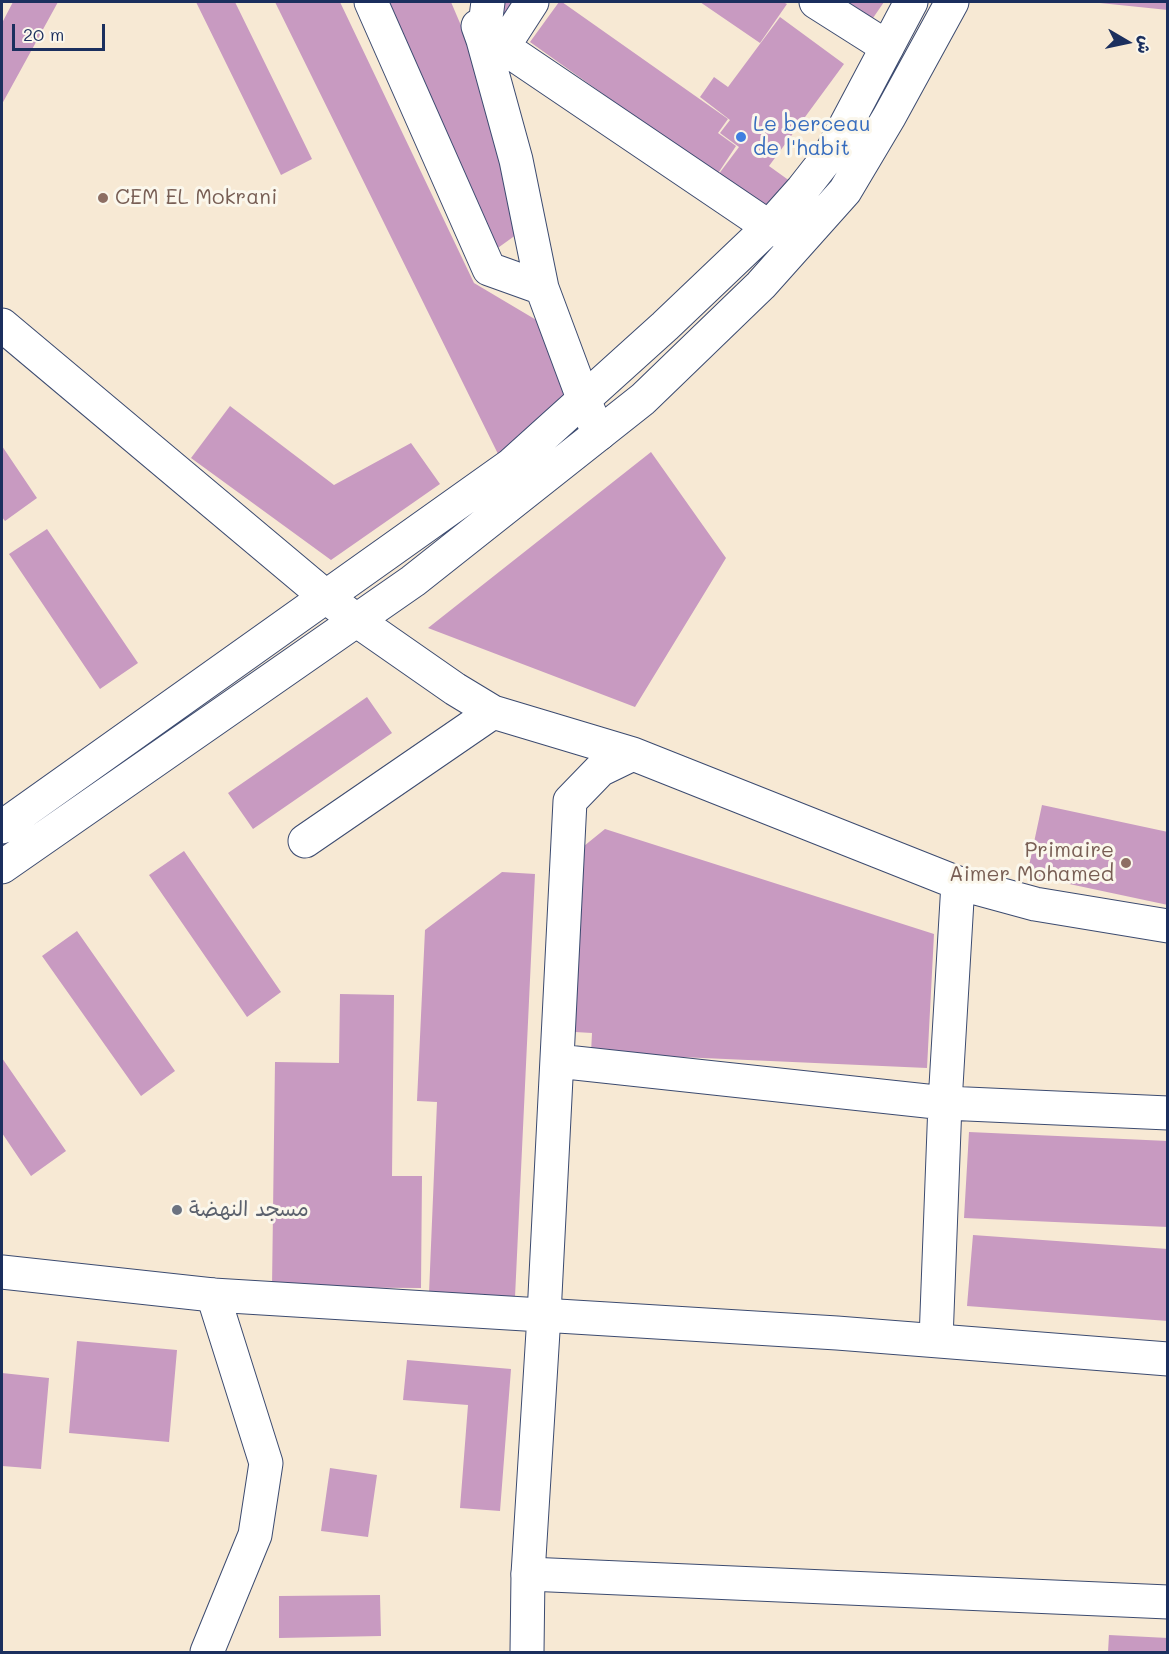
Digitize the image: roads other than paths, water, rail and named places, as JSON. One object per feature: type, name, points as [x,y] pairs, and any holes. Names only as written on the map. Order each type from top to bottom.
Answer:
[{"type":"street","points":[[371,2],[489,269],[542,288]]},
{"type":"street","points":[[468,2],[493,43],[769,227],[801,240]]},
{"type":"street","points":[[488,2],[493,43],[542,288],[583,398],[599,434]]},
{"type":"street","points":[[493,43],[532,2]]},
{"type":"street","points":[[816,2],[887,46]]},
{"type":"street","points":[[2,827],[510,465],[665,326],[748,249],[802,190],[831,153],[910,2]]},
{"type":"street","points":[[2,867],[413,581],[643,399],[761,285],[845,191],[889,117],[952,2]]},
{"type":"street","points":[[2,325],[325,596],[454,689],[494,712],[633,754],[958,883],[1035,904],[1167,926]]},
{"type":"street","points":[[305,841],[494,712]]},
{"type":"street","points":[[527,1653],[528,1574],[544,1315],[570,801],[600,770],[633,754]]},
{"type":"street","points":[[936,1340],[945,1103],[958,883]]},
{"type":"street","points":[[557,1061],[945,1103],[1167,1113]]},
{"type":"street","points":[[2,1272],[213,1295],[936,1340],[1167,1359]]},
{"type":"street","points":[[207,1653],[255,1535],[266,1463],[213,1295]]},
{"type":"street","points":[[528,1574],[1167,1602]]},
{"type":"place","name":"Le berceau de l'habit","points":[[741,137]]},
{"type":"place","name":"CEM EL Mokrani","points":[[103,198]]},
{"type":"place","name":"Primaire Aimer Mohamed","points":[[1126,863]]},
{"type":"place","name":"مسجد النهضة","points":[[177,1210]]}]
